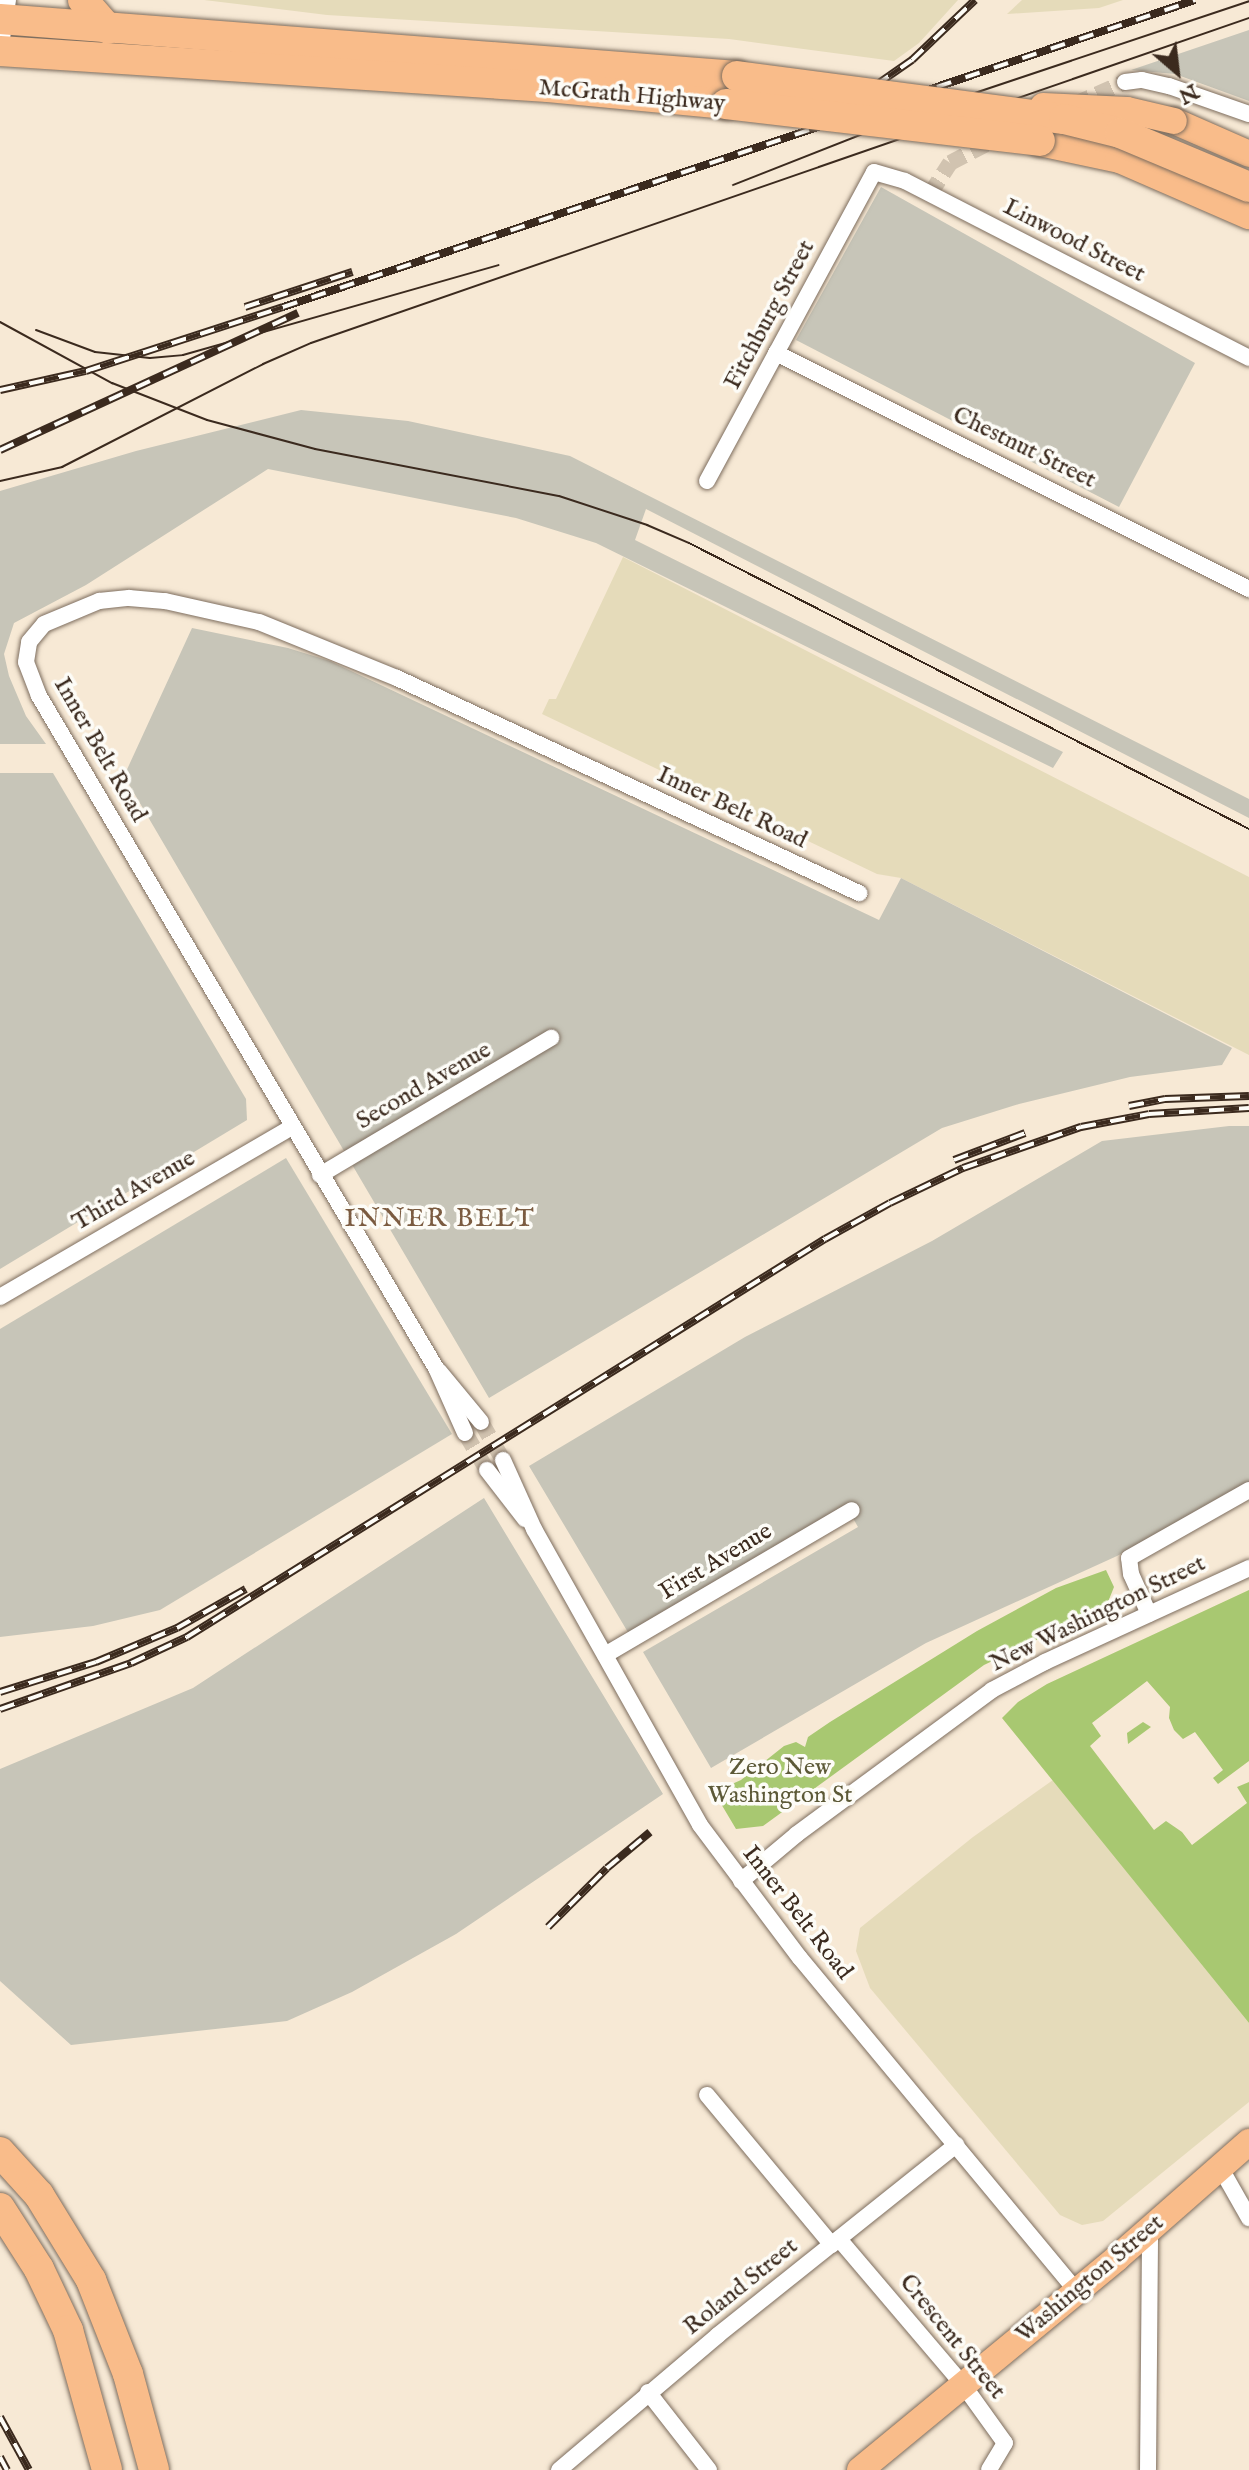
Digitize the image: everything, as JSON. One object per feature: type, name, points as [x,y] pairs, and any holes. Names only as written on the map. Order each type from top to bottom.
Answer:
[{"type":"highway","points":[[83,0],[108,29]]},
{"type":"highway","name":"McGrath Highway","points":[[4,13],[108,29],[737,76],[968,104],[1043,115],[1110,130],[1249,187]]},
{"type":"highway","name":"McGrath Highway","points":[[0,51],[559,88],[1040,141],[1120,158],[1249,214]]},
{"type":"highway","points":[[0,2152],[45,2204],[91,2280],[128,2374],[154,2470]]},
{"type":"highway","points":[[0,2208],[39,2269],[68,2330],[107,2470]]},
{"type":"main road","name":"McGrath Highway","points":[[968,104],[1127,110],[1174,121],[1249,154]]},
{"type":"main road","name":"Washington Street","points":[[860,2470],[1150,2230],[1249,2142]]},
{"type":"street","points":[[0,51],[4,13]]},
{"type":"street","points":[[1125,82],[1142,80],[1169,86],[1249,114]]},
{"type":"street","name":"Fitchburg Street","points":[[707,481],[874,172]]},
{"type":"street","name":"Linwood Street","points":[[874,172],[905,181],[1249,358]]},
{"type":"street","name":"Chestnut Street","points":[[776,353],[1249,589]]},
{"type":"street","name":"Inner Belt Road","points":[[465,1433],[436,1368],[39,696],[26,662],[29,642],[44,624],[73,609],[99,601],[141,599],[214,611],[270,626],[397,678],[859,893]]},
{"type":"street","name":"Second Avenue","points":[[320,1175],[551,1038]]},
{"type":"street","name":"Third Avenue","points":[[0,1297],[292,1127]]},
{"type":"street","name":"Inner Belt Road","points":[[436,1368],[481,1422]]},
{"type":"street","name":"Inner Belt Road","points":[[503,1460],[534,1529],[687,1805],[821,1985],[1076,2290]]},
{"type":"street","name":"Inner Belt Road","points":[[487,1470],[534,1529]]},
{"type":"street","points":[[1149,1614],[1131,1574],[1129,1558],[1249,1490]]},
{"type":"street","name":"First Avenue","points":[[605,1655],[852,1510]]},
{"type":"street","name":"New Washington Street","points":[[741,1881],[797,1834],[992,1690],[1249,1568]]},
{"type":"street","name":"Crescent Street","points":[[707,2095],[964,2386],[1005,2443],[989,2470]]},
{"type":"street","name":"Roland Street","points":[[564,2469],[648,2392],[956,2145]]},
{"type":"street","points":[[1220,2167],[1249,2218]]},
{"type":"street","points":[[1148,2470],[1150,2230]]},
{"type":"street","points":[[648,2392],[709,2470]]},
{"type":"shaded area","points":[[204,0],[958,0],[919,43],[894,61],[729,39],[327,15]]},
{"type":"shaded area","points":[[1022,0],[1123,0],[1099,8],[1007,14]]},
{"type":"shaded area","points":[[1249,30],[1249,101],[1175,74],[1131,70]]},
{"type":"shaded area","points":[[881,187],[1195,363],[1119,507],[796,340]]},
{"type":"shaded area","points":[[301,410],[408,421],[570,456],[1249,799],[1249,818],[646,509],[635,540],[1063,752],[1053,768],[596,543],[516,518],[268,469],[86,585],[14,623],[4,654],[9,676],[26,716],[46,744],[0,744],[0,491],[136,451]]},
{"type":"shaded area","points":[[623,557],[1249,877],[1249,1055],[901,878],[877,874],[542,714],[549,699],[556,699]]},
{"type":"shaded area","points":[[192,628],[288,648],[330,661],[879,920],[901,878],[1232,1048],[1222,1065],[1130,1077],[1019,1104],[942,1128],[489,1398],[124,776]]},
{"type":"shaded area","points":[[0,773],[53,773],[246,1099],[247,1120],[0,1269]]},
{"type":"shaded area","points":[[1249,1126],[1249,1482],[1117,1556],[926,1643],[711,1768],[643,1652],[858,1527],[846,1506],[629,1634],[529,1466],[745,1337],[932,1241],[1102,1141]]},
{"type":"shaded area","points":[[286,1158],[452,1434],[160,1610],[93,1626],[0,1637],[0,1329]]},
{"type":"shaded area","points":[[484,1498],[663,1794],[456,1934],[352,1992],[287,2021],[71,2045],[0,1981],[0,1769],[193,1688]]},
{"type":"shaded area","points":[[1053,1780],[1249,2023],[1249,2102],[1103,2221],[1082,2225],[1060,2215],[870,1988],[856,1951],[860,1928],[973,1837]]},
{"type":"green space","name":"Zero New Washington St","points":[[1106,1570],[1114,1587],[1106,1607],[984,1665],[763,1826],[736,1829],[714,1792],[741,1780],[784,1746],[796,1742],[805,1747],[808,1737],[830,1722],[977,1631],[1056,1588]]},
{"type":"green space","points":[[1249,1590],[1249,1761],[1218,1784],[1213,1778],[1223,1770],[1195,1732],[1183,1739],[1174,1730],[1169,1718],[1170,1707],[1147,1681],[1092,1723],[1101,1736],[1090,1746],[1154,1830],[1166,1821],[1182,1832],[1192,1845],[1247,1803],[1237,1787],[1249,1782],[1249,2023],[1002,1718],[1018,1702],[1047,1684]]},
{"type":"green space","points":[[1143,1722],[1151,1727],[1128,1744],[1127,1733]]},
{"type":"tunnel","points":[[1075,104],[1125,82]]},
{"type":"tunnel","points":[[930,194],[950,163],[996,139]]},
{"type":"tunnel","points":[[481,1422],[503,1460]]},
{"type":"tunnel","points":[[465,1433],[487,1470]]},
{"type":"tram line","points":[[733,185],[918,112],[1249,1]]},
{"type":"tram line","points":[[0,481],[62,467],[263,364],[311,343],[1249,18]]},
{"type":"tram line","points":[[36,330],[95,352],[150,358],[183,355],[498,265]]},
{"type":"tram line","points":[[0,322],[112,383],[207,420],[315,449],[559,496],[647,525],[689,543],[1249,829]]},
{"type":"railway","points":[[817,117],[876,85],[912,60],[975,0]]},
{"type":"railway","points":[[0,390],[86,371],[283,307],[1195,0]]},
{"type":"railway","points":[[245,307],[352,272]]},
{"type":"railway","points":[[0,450],[298,313]]},
{"type":"railway","points":[[1129,1106],[1165,1099],[1249,1096]]},
{"type":"railway","points":[[0,1709],[131,1663],[187,1637],[825,1239],[890,1203],[963,1168],[1081,1127],[1149,1114],[1249,1108]]},
{"type":"railway","points":[[954,1160],[1025,1133]]},
{"type":"railway","points":[[0,1692],[96,1662],[177,1628],[246,1589]]},
{"type":"railway","points":[[548,1927],[607,1868],[650,1832]]},
{"type":"railway","points":[[0,2417],[29,2470]]},
{"type":"railway","points":[[0,2457],[7,2470]]},
{"type":"district","name":"INNER BELT","points":[[440,1219]]}]
